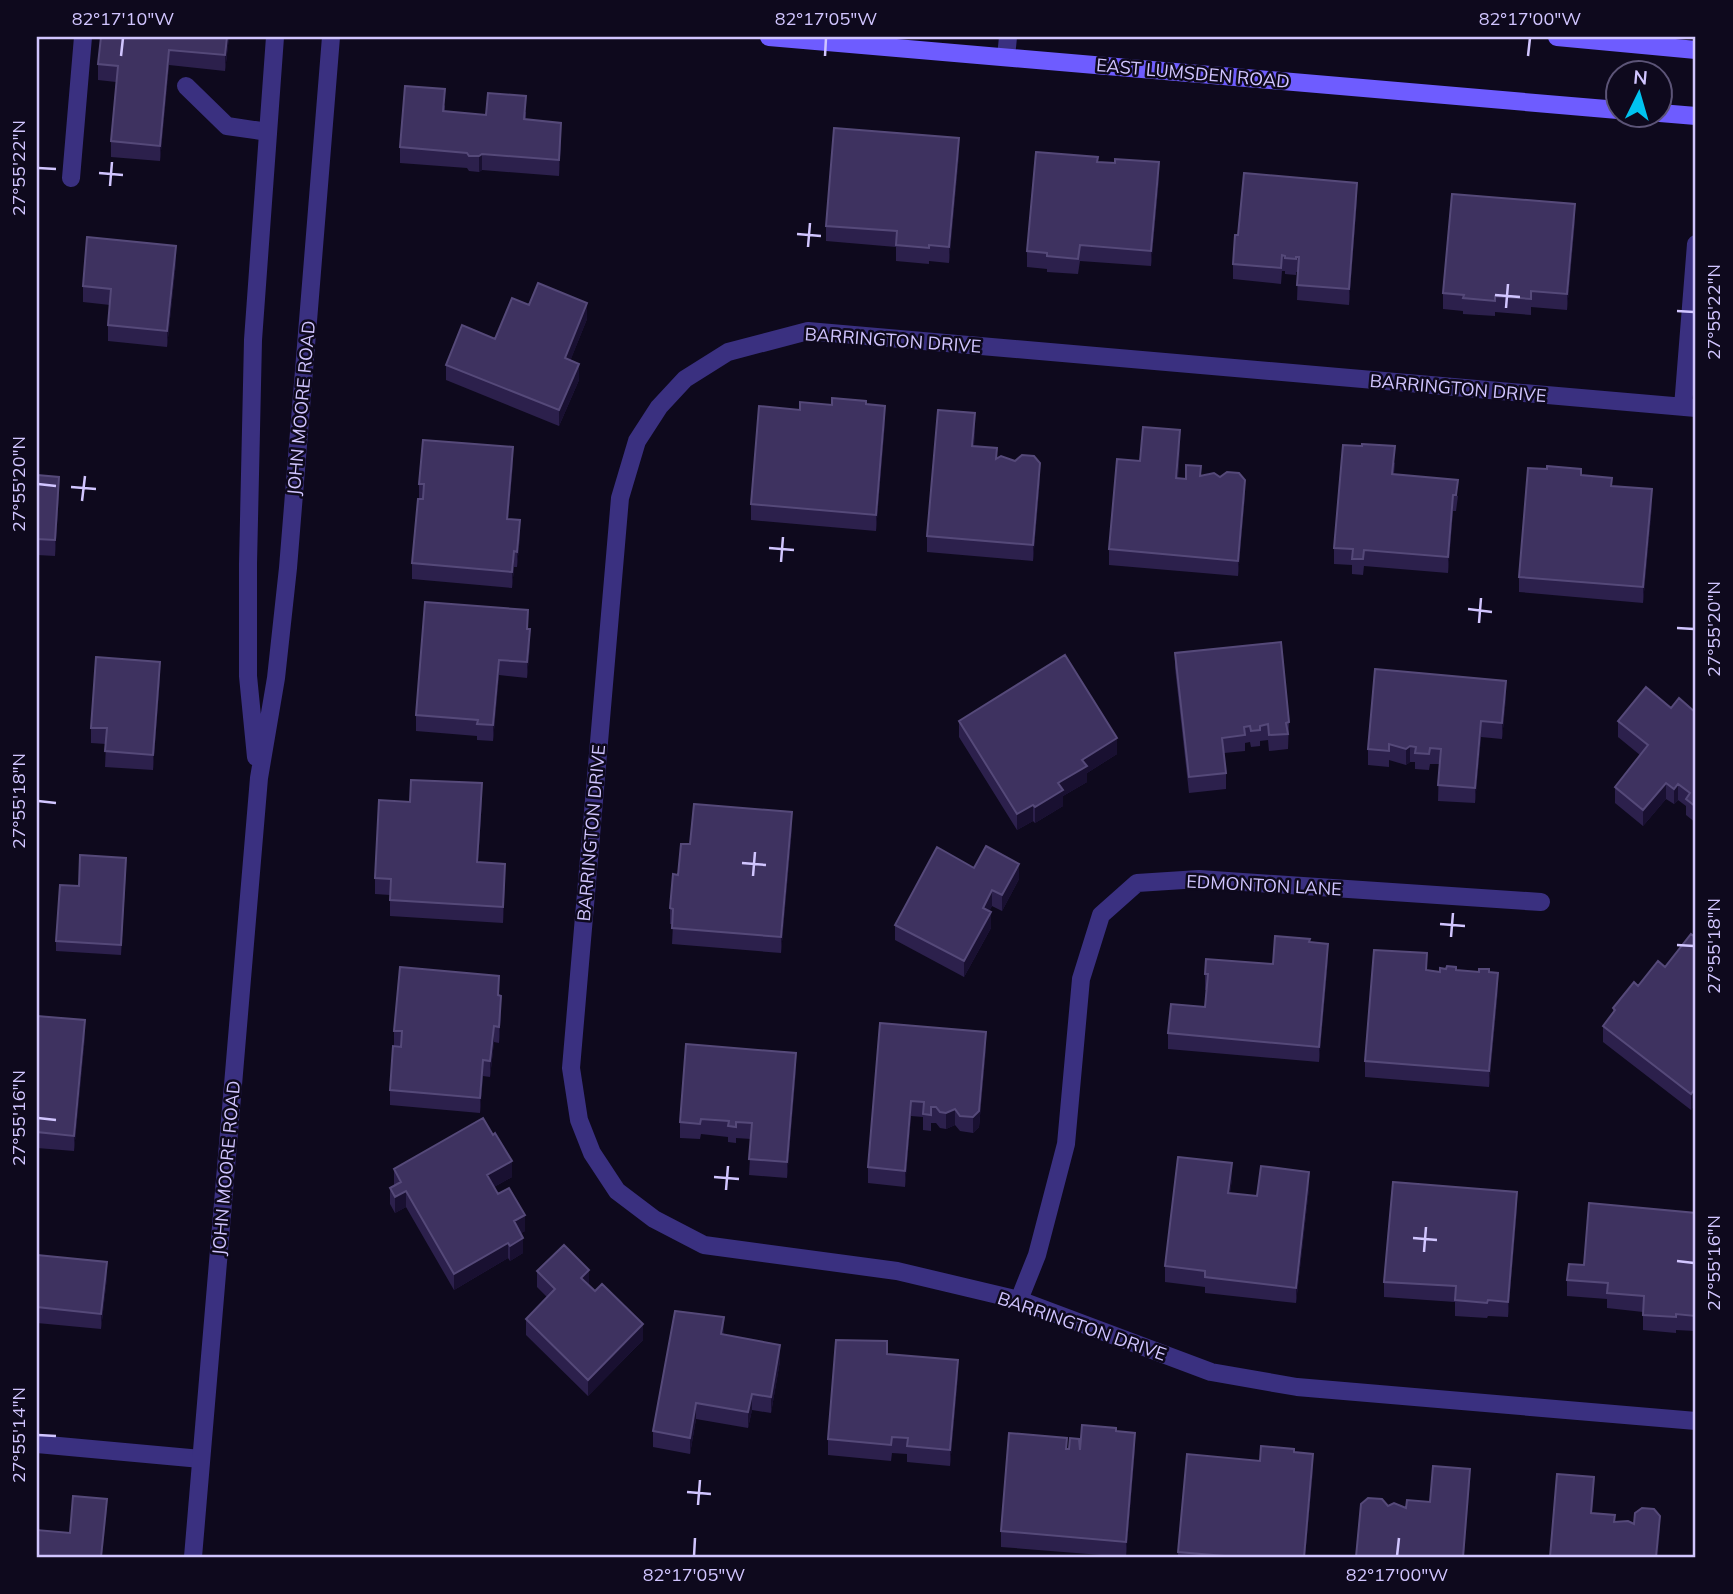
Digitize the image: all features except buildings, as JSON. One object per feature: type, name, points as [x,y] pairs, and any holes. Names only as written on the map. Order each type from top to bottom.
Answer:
[{"type":"main road","name":"EAST LUMSDEN ROAD","points":[[769,37],[1604,109]]},
{"type":"main road","points":[[1557,37],[1696,50]]},
{"type":"main road","points":[[1674,114],[1696,116]]},
{"type":"street","points":[[71,178],[83,37]]},
{"type":"street","name":"JOHN MOORE ROAD","points":[[259,778],[248,676],[248,564],[253,340],[275,37]]},
{"type":"street","name":"JOHN MOORE ROAD","points":[[193,1557],[259,778],[276,678],[288,568],[331,37]]},
{"type":"street","points":[[1006,57],[1008,37]]},
{"type":"street","points":[[186,86],[227,126],[268,132]]},
{"type":"street","name":"BARRINGTON DRIVE","points":[[1696,244],[1689,408],[808,331],[728,352],[685,379],[659,407],[637,441],[620,498],[571,1068],[579,1120],[592,1153],[617,1191],[654,1219],[704,1245],[897,1271],[1019,1300],[1211,1372],[1236,1377],[1297,1387],[1696,1420]]},
{"type":"street","name":"EDMONTON LANE","points":[[1019,1300],[1037,1255],[1066,1144],[1081,979],[1101,915],[1137,883],[1199,879],[1541,902]]},
{"type":"street","points":[[37,1444],[201,1459]]}]
